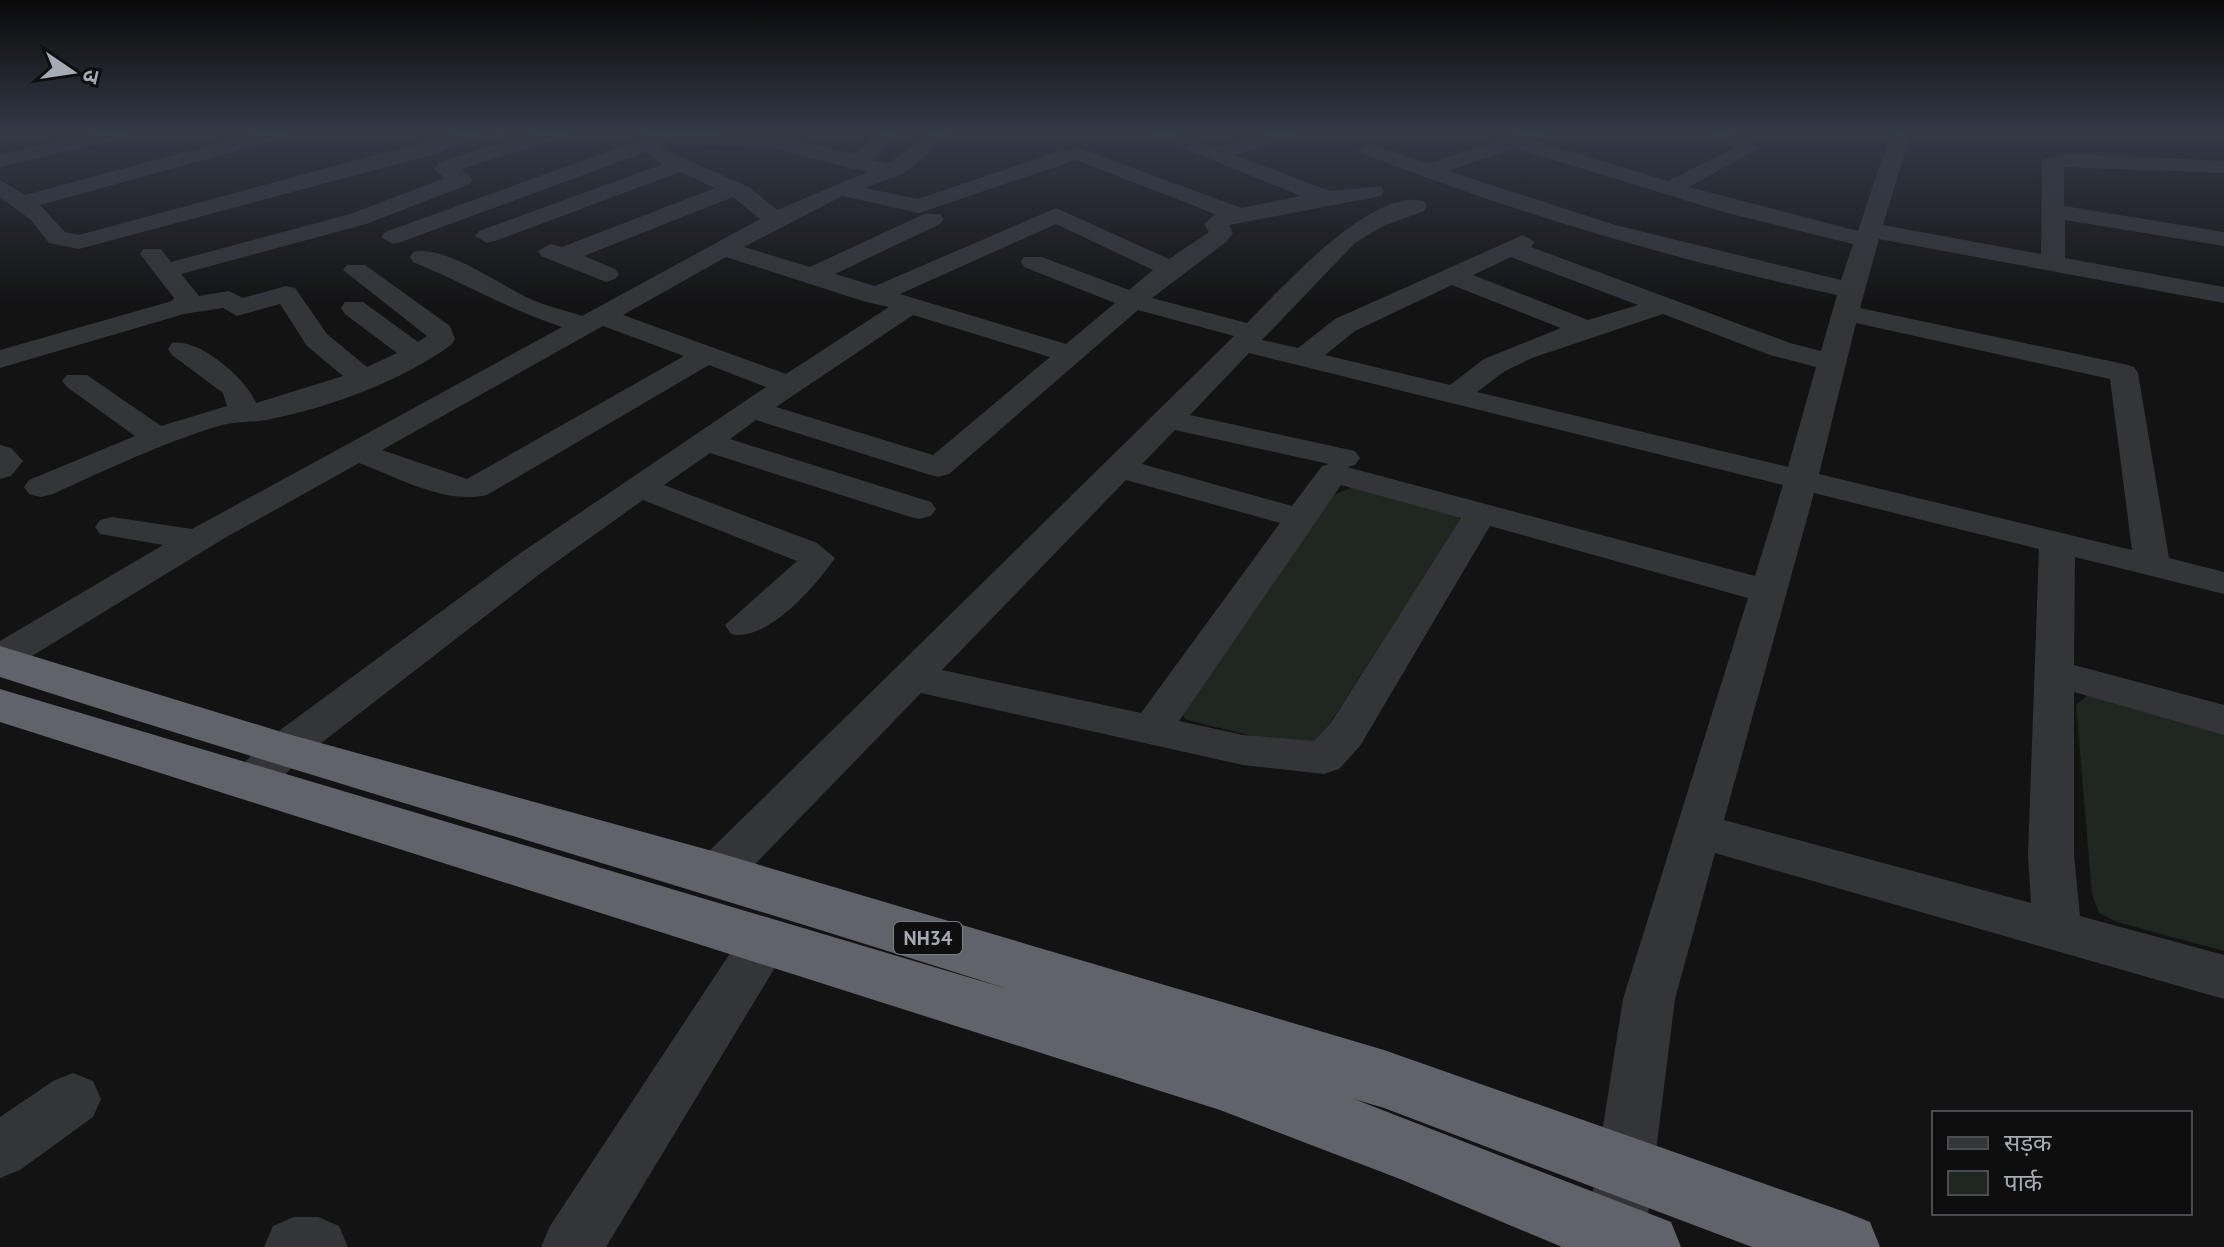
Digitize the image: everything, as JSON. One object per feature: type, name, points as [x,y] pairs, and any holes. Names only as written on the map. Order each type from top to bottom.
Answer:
[{"type":"highway","name":"NH34","points":[[0,659],[267,766],[766,941],[1220,1081],[1412,1151],[1626,1244]]},
{"type":"highway","name":"NH34","points":[[0,705],[716,874],[1384,1079],[1845,1247]]},
{"type":"street","points":[[10,198],[43,190]]},
{"type":"street","points":[[237,190],[251,197]]},
{"type":"street","points":[[10,198],[57,238],[69,242],[130,230],[276,190]]},
{"type":"street","points":[[165,271],[358,219],[433,190]]},
{"type":"street","points":[[393,237],[514,190]]},
{"type":"street","points":[[487,236],[612,190]]},
{"type":"street","points":[[606,274],[555,253],[731,190]]},
{"type":"street","points":[[736,190],[775,220]]},
{"type":"street","points":[[0,659],[196,540],[775,220],[837,190]]},
{"type":"street","points":[[845,190],[919,206],[968,190]]},
{"type":"street","points":[[1173,190],[1237,215]]},
{"type":"street","points":[[1307,190],[1327,198],[1377,205],[1416,206]]},
{"type":"street","points":[[1476,190],[1776,275],[1848,301],[2124,373],[2152,566]]},
{"type":"street","points":[[1673,190],[1868,235],[2053,263],[2224,295]]},
{"type":"street","points":[[1626,1244],[1627,1170],[1649,999],[1882,190]]},
{"type":"street","points":[[2053,263],[2054,190]]},
{"type":"street","points":[[752,409],[938,467],[1170,269],[1218,237],[1221,233],[1216,224],[1237,215],[1327,198]]},
{"type":"street","points":[[716,874],[1377,205]]},
{"type":"street","points":[[2055,211],[2224,239]]},
{"type":"street","points":[[875,296],[1056,215],[1170,269]]},
{"type":"street","points":[[811,276],[932,219]]},
{"type":"street","points":[[643,224],[1070,354]]},
{"type":"street","points":[[130,230],[187,298],[181,307]]},
{"type":"street","points":[[1303,358],[1345,325],[1516,245],[1780,349],[1832,362]]},
{"type":"street","points":[[422,257],[490,285],[519,304],[593,321],[708,354],[789,385]]},
{"type":"street","points":[[1033,262],[1134,301],[1303,358],[2224,583]]},
{"type":"street","points":[[41,487],[217,417],[288,405],[362,377],[436,343],[442,334],[356,270]]},
{"type":"street","points":[[1451,275],[1590,330]]},
{"type":"street","points":[[0,359],[181,307],[229,299],[237,308],[286,294],[317,340],[362,377]]},
{"type":"street","points":[[1456,396],[1476,373],[1514,356],[1665,305]]},
{"type":"street","points":[[267,766],[532,562],[752,409],[909,306]]},
{"type":"street","points":[[354,308],[416,354]]},
{"type":"street","points":[[182,349],[236,389],[244,413]]},
{"type":"street","points":[[357,452],[462,489],[475,488],[708,354]]},
{"type":"street","points":[[77,381],[160,439]]},
{"type":"street","points":[[1168,419],[1344,458]]},
{"type":"street","points":[[705,441],[919,509]]},
{"type":"street","points":[[0,455],[7,461],[0,469]]},
{"type":"street","points":[[1120,468],[1298,518]]},
{"type":"street","points":[[1151,730],[1298,518],[1333,473],[1766,591]]},
{"type":"street","points":[[639,487],[805,550],[817,558],[805,576],[744,625]]},
{"type":"street","points":[[910,677],[1243,750],[1324,758],[1345,735],[1481,513]]},
{"type":"street","points":[[112,527],[196,540]]},
{"type":"street","points":[[2057,544],[2051,855],[2057,932]]},
{"type":"street","points":[[2056,673],[2224,720]]},
{"type":"street","points":[[1697,830],[2224,977]]},
{"type":"street","points":[[571,1247],[766,941]]},
{"type":"street","points":[[0,1150],[73,1099]]},
{"type":"street","points":[[294,1247],[318,1247]]},
{"type":"green space","points":[[1353,487],[1458,515],[1460,520],[1321,737],[1311,746],[1293,746],[1187,720],[1180,713],[1183,705],[1334,495]]},
{"type":"green space","points":[[2089,694],[2224,734],[2224,951],[2117,922],[2099,913],[2092,894],[2076,705]]}]
